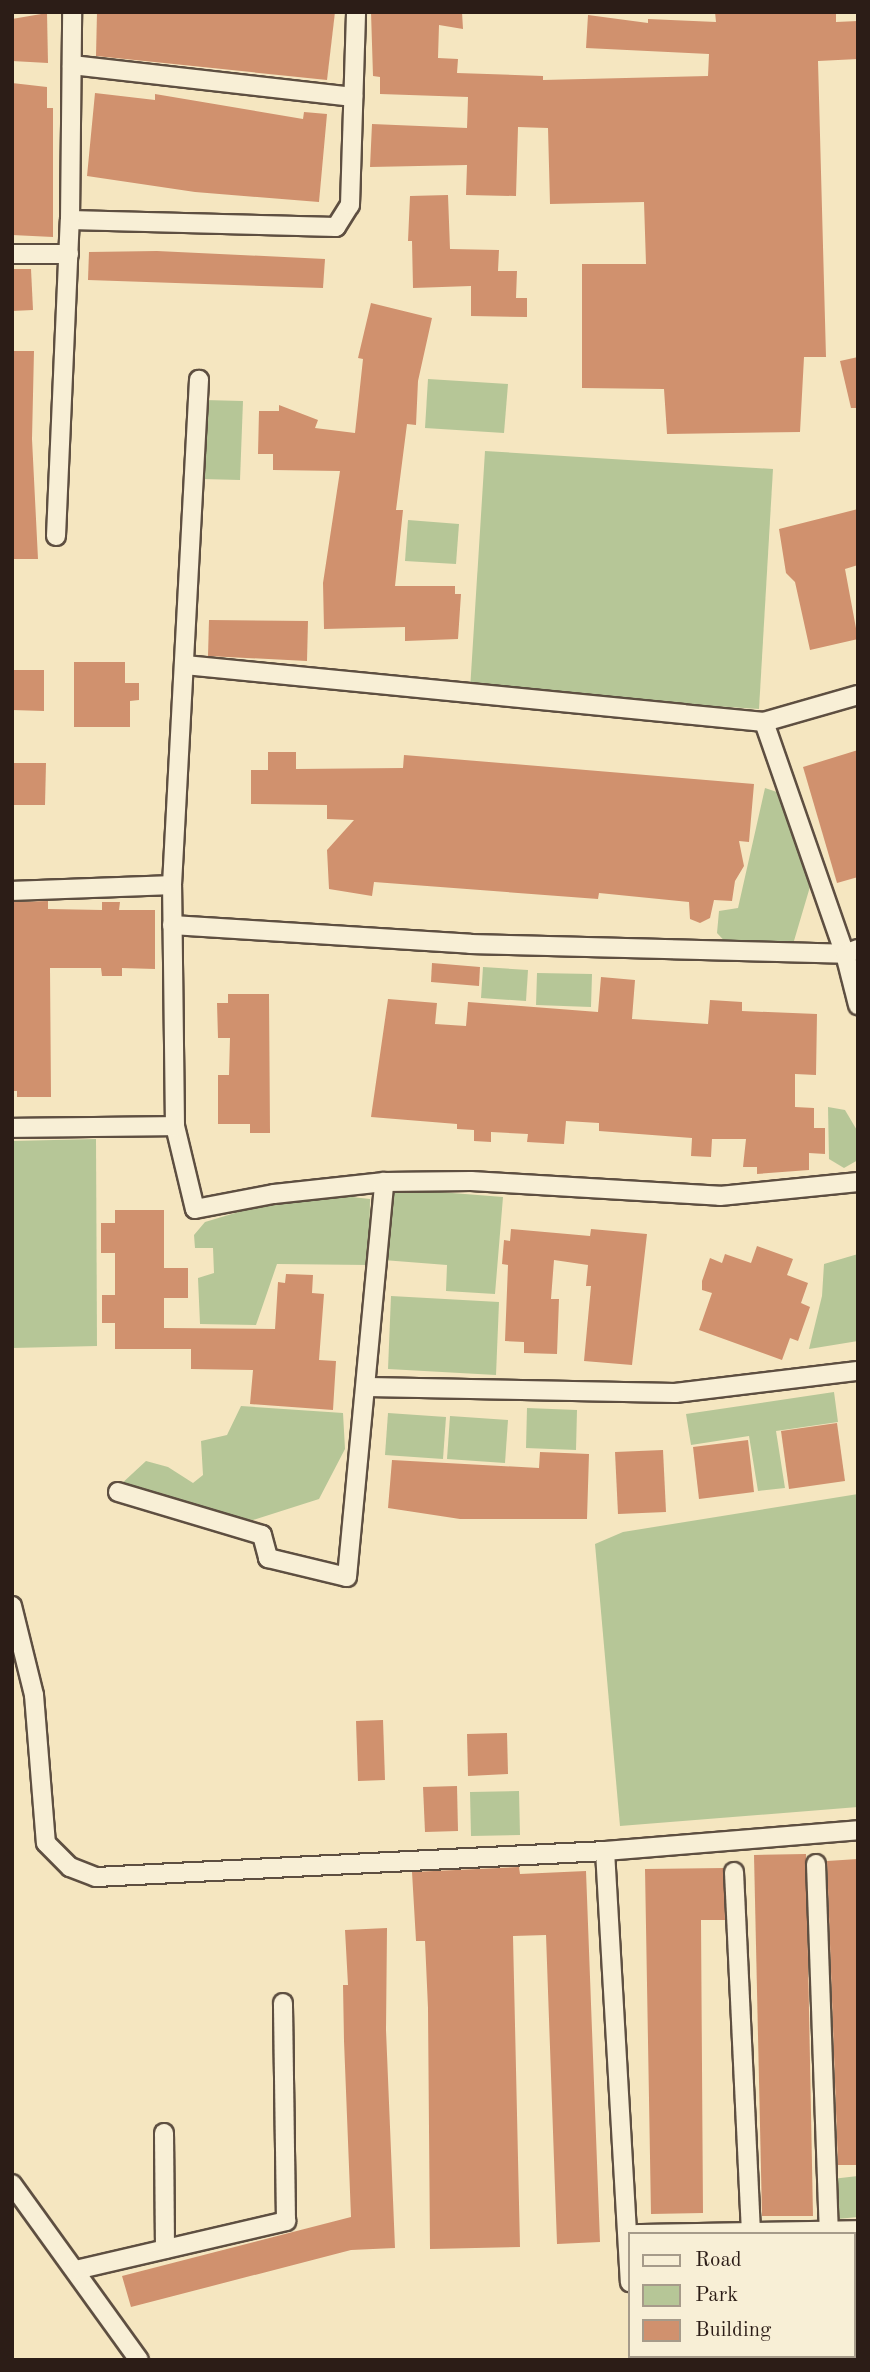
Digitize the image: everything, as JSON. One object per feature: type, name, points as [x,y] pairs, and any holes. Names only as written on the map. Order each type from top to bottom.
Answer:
[{"type":"street","points":[[57,536],[70,220],[72,12]]},
{"type":"street","points":[[70,220],[336,227],[350,205],[356,12]]},
{"type":"street","points":[[72,65],[353,97]]},
{"type":"street","points":[[12,254],[69,254]]},
{"type":"street","points":[[198,380],[172,885],[175,1126],[195,1209],[274,1194],[384,1182],[471,1181],[720,1196],[858,1182]]},
{"type":"street","points":[[185,665],[764,722],[858,695]]},
{"type":"street","points":[[764,722],[851,951],[858,1005]]},
{"type":"street","points":[[12,891],[172,885]]},
{"type":"street","points":[[172,925],[470,944],[851,951]]},
{"type":"street","points":[[12,1128],[175,1126]]},
{"type":"street","points":[[118,1492],[262,1535],[268,1558],[347,1577],[368,1387],[384,1182]]},
{"type":"street","points":[[368,1387],[675,1393],[858,1371]]},
{"type":"street","points":[[12,1606],[34,1695],[46,1843],[70,1867],[96,1877],[605,1851],[858,1830]]},
{"type":"street","points":[[605,1851],[630,2232]]},
{"type":"street","points":[[816,1864],[829,2231]]},
{"type":"street","points":[[734,1872],[751,2232]]},
{"type":"street","points":[[76,2270],[286,2221],[283,2003]]},
{"type":"street","points":[[164,2133],[165,2249]]},
{"type":"street","points":[[12,2184],[139,2360]]},
{"type":"street","points":[[790,2232],[858,2230]]},
{"type":"green space","points":[[428,379],[508,384],[504,433],[425,428]]},
{"type":"green space","points":[[204,400],[243,401],[240,480],[202,479]]},
{"type":"green space","points":[[485,451],[773,469],[759,709],[470,690]]},
{"type":"green space","points":[[408,520],[459,524],[456,564],[405,561]]},
{"type":"green space","points":[[765,788],[783,794],[812,880],[791,951],[732,949],[717,933],[719,911],[738,908]]},
{"type":"green space","points":[[483,967],[528,970],[526,1001],[481,998]]},
{"type":"green space","points":[[537,973],[592,974],[591,1007],[536,1005]]},
{"type":"green space","points":[[828,1107],[845,1110],[858,1132],[858,1160],[844,1168],[829,1159]]},
{"type":"green space","points":[[96,1139],[97,1346],[12,1348],[12,1141]]},
{"type":"green space","points":[[389,1188],[503,1197],[495,1294],[446,1291],[447,1265],[383,1260]]},
{"type":"green space","points":[[334,1195],[370,1199],[369,1265],[277,1264],[256,1325],[200,1324],[198,1278],[214,1273],[213,1248],[195,1248],[194,1235],[205,1222],[285,1198]]},
{"type":"green space","points":[[858,1254],[858,1341],[809,1349],[822,1296],[824,1264]]},
{"type":"green space","points":[[391,1296],[499,1302],[496,1375],[388,1369]]},
{"type":"green space","points":[[834,1392],[838,1422],[776,1431],[785,1488],[758,1491],[749,1436],[691,1445],[686,1414]]},
{"type":"green space","points":[[241,1406],[343,1413],[345,1449],[319,1499],[253,1520],[203,1515],[164,1494],[119,1486],[146,1461],[168,1467],[193,1483],[203,1475],[201,1441],[227,1435]]},
{"type":"green space","points":[[527,1408],[577,1410],[576,1450],[526,1448]]},
{"type":"green space","points":[[388,1413],[446,1417],[443,1459],[385,1455]]},
{"type":"green space","points":[[450,1416],[508,1420],[505,1463],[447,1459]]},
{"type":"green space","points":[[858,1494],[858,1807],[620,1826],[595,1544],[623,1532]]},
{"type":"green space","points":[[519,1791],[520,1835],[471,1836],[470,1792]]},
{"type":"green space","points":[[858,2176],[858,2217],[837,2219],[832,2179]]},
{"type":"building","points":[[97,12],[335,12],[327,80],[96,56]]},
{"type":"building","points":[[371,12],[462,12],[463,29],[439,25],[438,58],[458,59],[457,73],[543,76],[543,80],[708,76],[709,54],[586,48],[588,15],[648,23],[648,19],[716,22],[715,12],[836,12],[836,22],[858,21],[858,59],[818,61],[826,357],[804,357],[800,432],[667,434],[664,389],[582,388],[582,264],[646,264],[644,202],[550,204],[548,128],[518,127],[516,196],[466,195],[467,165],[370,167],[372,124],[467,128],[468,97],[380,94],[380,77],[373,76]]},
{"type":"building","points":[[47,13],[48,63],[12,61],[12,19]]},
{"type":"building","points":[[12,83],[47,87],[47,108],[53,108],[53,237],[12,235]]},
{"type":"building","points":[[95,93],[155,100],[155,94],[303,119],[304,112],[327,114],[319,202],[195,192],[87,176]]},
{"type":"building","points":[[448,195],[450,249],[499,250],[498,271],[517,271],[516,298],[527,298],[527,317],[471,316],[471,286],[413,288],[412,241],[408,241],[410,196]]},
{"type":"building","points":[[157,251],[325,259],[323,288],[88,280],[89,252]]},
{"type":"building","points":[[12,269],[31,269],[33,310],[12,311]]},
{"type":"building","points":[[371,303],[432,318],[418,381],[416,425],[407,424],[396,510],[403,510],[395,586],[455,586],[455,594],[461,594],[458,639],[405,641],[405,627],[324,629],[323,583],[340,471],[273,470],[273,454],[258,454],[259,411],[279,411],[279,405],[318,420],[315,428],[355,433],[363,359],[358,358]]},
{"type":"building","points":[[12,351],[34,351],[32,439],[38,559],[12,559]]},
{"type":"building","points":[[858,357],[858,408],[851,408],[840,361]]},
{"type":"building","points":[[858,509],[858,565],[845,569],[858,639],[810,650],[795,582],[786,573],[779,529]]},
{"type":"building","points":[[209,620],[308,621],[307,661],[208,656]]},
{"type":"building","points":[[74,662],[125,662],[125,683],[139,683],[139,700],[130,701],[130,727],[74,727]]},
{"type":"building","points":[[12,670],[44,670],[44,711],[12,710]]},
{"type":"building","points":[[858,750],[858,877],[837,883],[803,767]]},
{"type":"building","points":[[268,752],[296,752],[296,769],[403,768],[404,755],[754,784],[749,842],[739,841],[744,866],[735,881],[732,901],[714,900],[710,918],[700,923],[690,919],[689,902],[599,893],[598,899],[374,882],[372,896],[329,889],[327,850],[354,820],[327,819],[327,805],[251,804],[251,770],[268,770]]},
{"type":"building","points":[[12,763],[46,763],[45,805],[12,805]]},
{"type":"building","points":[[48,901],[48,909],[102,910],[102,902],[120,902],[119,910],[155,910],[155,969],[122,968],[122,976],[102,976],[101,968],[50,968],[51,1097],[17,1097],[17,1091],[12,1091],[12,902]]},
{"type":"building","points":[[432,963],[480,967],[479,986],[431,982]]},
{"type":"building","points":[[601,977],[635,980],[632,1019],[708,1024],[710,1000],[742,1002],[742,1011],[817,1014],[816,1075],[795,1074],[795,1107],[814,1108],[814,1128],[825,1128],[825,1154],[809,1153],[809,1170],[757,1174],[757,1167],[743,1167],[746,1139],[712,1139],[711,1157],[691,1156],[692,1138],[599,1131],[599,1123],[566,1121],[564,1144],[527,1142],[528,1134],[491,1132],[491,1142],[474,1141],[474,1130],[457,1129],[457,1124],[371,1117],[388,999],[437,1003],[435,1024],[466,1026],[468,1002],[598,1012]]},
{"type":"building","points":[[228,994],[269,994],[270,1133],[250,1133],[250,1124],[218,1124],[218,1075],[229,1075],[230,1038],[218,1038],[217,1003],[228,1003]]},
{"type":"building","points":[[115,1210],[164,1210],[164,1268],[188,1268],[188,1298],[164,1298],[164,1328],[275,1329],[278,1282],[285,1283],[286,1274],[313,1275],[312,1293],[324,1294],[319,1360],[336,1361],[333,1410],[250,1404],[253,1370],[191,1369],[191,1349],[115,1349],[115,1323],[102,1323],[102,1295],[115,1295],[115,1253],[101,1253],[101,1223],[115,1223]]},
{"type":"building","points":[[511,1229],[590,1236],[591,1229],[647,1234],[632,1365],[584,1361],[591,1286],[586,1286],[588,1265],[554,1260],[551,1299],[559,1299],[557,1354],[524,1353],[524,1342],[505,1341],[508,1265],[502,1264],[504,1240],[510,1241]]},
{"type":"building","points":[[757,1246],[793,1259],[787,1275],[808,1283],[801,1303],[810,1307],[798,1341],[790,1338],[782,1360],[699,1330],[712,1293],[702,1290],[702,1281],[710,1258],[722,1263],[725,1254],[751,1263]]},
{"type":"building","points":[[837,1423],[845,1481],[789,1489],[781,1431]]},
{"type":"building","points":[[748,1440],[754,1492],[699,1499],[693,1447]]},
{"type":"building","points":[[663,1450],[666,1512],[618,1514],[615,1452]]},
{"type":"building","points":[[540,1452],[589,1454],[587,1519],[460,1519],[388,1508],[392,1460],[539,1468]]},
{"type":"building","points":[[383,1720],[385,1780],[358,1781],[356,1721]]},
{"type":"building","points":[[507,1733],[508,1774],[468,1776],[467,1734]]},
{"type":"building","points":[[457,1786],[458,1831],[425,1832],[423,1787]]},
{"type":"building","points":[[806,1854],[813,2216],[762,2216],[754,1855]]},
{"type":"building","points":[[858,1859],[857,2165],[838,2165],[827,1861]]},
{"type":"building","points":[[519,1867],[520,1874],[586,1871],[600,2242],[557,2244],[546,1935],[513,1936],[520,2247],[430,2249],[425,1941],[416,1941],[412,1872]]},
{"type":"building","points":[[724,1868],[725,1920],[701,1920],[703,2213],[651,2214],[645,1869]]},
{"type":"building","points":[[387,1928],[386,2030],[395,2248],[351,2250],[131,2307],[122,2276],[351,2217],[344,2041],[343,1985],[348,1985],[345,1930]]}]
